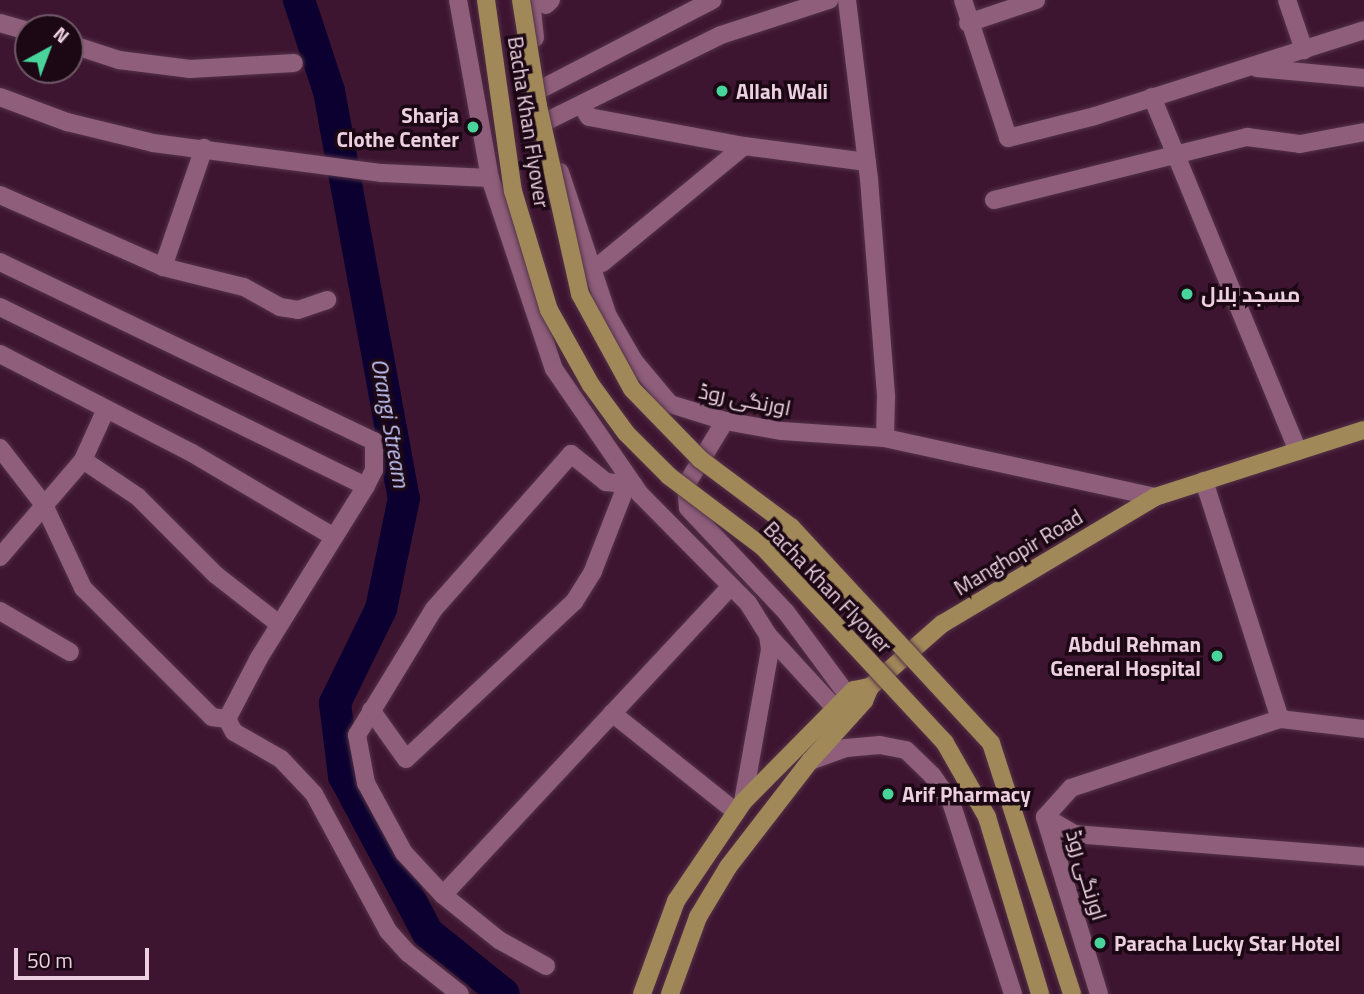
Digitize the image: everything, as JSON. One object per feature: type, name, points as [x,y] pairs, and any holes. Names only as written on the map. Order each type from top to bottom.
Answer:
[{"type":"main road","name":"Bacha Khan Flyover","points":[[486,0],[513,191],[549,310],[591,385],[626,432],[668,476],[763,547],[945,743],[987,817],[1040,994]]},
{"type":"main road","name":"Bacha Khan Flyover","points":[[521,0],[538,106],[580,294],[612,353],[632,388],[692,451],[791,527],[991,743],[1072,994]]},
{"type":"main road","name":"Manghopir Road","points":[[642,994],[676,901],[740,807],[942,624],[1156,497],[1364,429]]},
{"type":"main road","name":"Manghopir Road","points":[[670,994],[698,917],[728,867],[810,761],[847,708]]},
{"type":"street","points":[[457,0],[490,178],[554,369],[630,485],[731,586],[768,635],[847,708]]},
{"type":"street","points":[[543,88],[713,0]]},
{"type":"street","points":[[549,120],[721,35],[829,0]]},
{"type":"street","points":[[847,0],[867,162],[886,397],[885,438]]},
{"type":"street","points":[[963,0],[968,23],[1008,138],[1152,97],[1364,30]]},
{"type":"street","points":[[968,23],[1036,0]]},
{"type":"street","points":[[1287,0],[1304,50]]},
{"type":"street","name":"اورنگی روڈ","points":[[543,2],[543,88],[561,178],[608,316],[634,361],[670,404],[725,421],[782,431],[885,438],[1156,497]]},
{"type":"street","points":[[84,49],[119,60],[190,69],[295,63]]},
{"type":"street","points":[[1247,66],[1364,79]]},
{"type":"street","points":[[0,97],[68,122],[153,143],[278,156],[382,173],[490,178]]},
{"type":"street","points":[[1152,97],[1298,451]]},
{"type":"street","points":[[582,106],[589,117],[744,146],[867,162]]},
{"type":"street","points":[[994,200],[1247,137],[1300,144],[1364,132]]},
{"type":"street","points":[[602,263],[744,146]]},
{"type":"street","points":[[163,267],[204,148]]},
{"type":"street","points":[[0,195],[163,267],[244,287],[280,307],[298,310],[327,300]]},
{"type":"street","points":[[0,262],[374,440],[374,470],[366,486],[279,625],[227,719]]},
{"type":"street","points":[[0,307],[366,486]]},
{"type":"street","points":[[0,354],[192,453],[334,537]]},
{"type":"street","points":[[0,557],[83,460],[106,409]]},
{"type":"street","points":[[725,421],[686,485],[688,508],[786,612],[847,708]]},
{"type":"street","points":[[0,448],[44,505],[83,588],[212,717],[227,719]]},
{"type":"street","points":[[546,966],[499,940],[443,895],[404,853],[366,783],[357,735],[434,609],[571,454],[606,482],[630,485]]},
{"type":"street","points":[[83,460],[138,497],[216,575],[279,625]]},
{"type":"street","points":[[1204,481],[1280,719],[1364,729]]},
{"type":"street","points":[[371,710],[406,759],[574,603],[593,571],[630,485]]},
{"type":"street","points":[[443,895],[731,586]]},
{"type":"street","points":[[0,611],[70,652]]},
{"type":"street","points":[[612,713],[740,807],[770,650],[768,635]]},
{"type":"street","points":[[227,719],[234,732],[281,758],[314,794],[388,931],[408,953],[460,994]]},
{"type":"street","name":"اورنگی روڈ","points":[[1099,994],[1045,817],[1071,788],[1280,719]]},
{"type":"street","points":[[810,761],[846,748],[880,745],[906,750],[932,775],[951,802],[1013,994]]},
{"type":"street","points":[[1045,817],[1073,834],[1364,857]]},
{"type":"waterway","name":"Orangi Stream","points":[[299,0],[329,91],[404,498],[381,609],[335,703],[344,776],[428,933],[504,994]]},
{"type":"place","name":"Allah Wali","points":[[722,91]]},
{"type":"place","name":"Sharja Clothe Center","points":[[473,127]]},
{"type":"place","name":"مسجد بلال","points":[[1187,294]]},
{"type":"place","name":"Abdul Rehman General Hospital","points":[[1217,656]]},
{"type":"place","name":"Arif Pharmacy","points":[[888,794]]},
{"type":"place","name":"Paracha Lucky Star Hotel","points":[[1100,943]]}]
